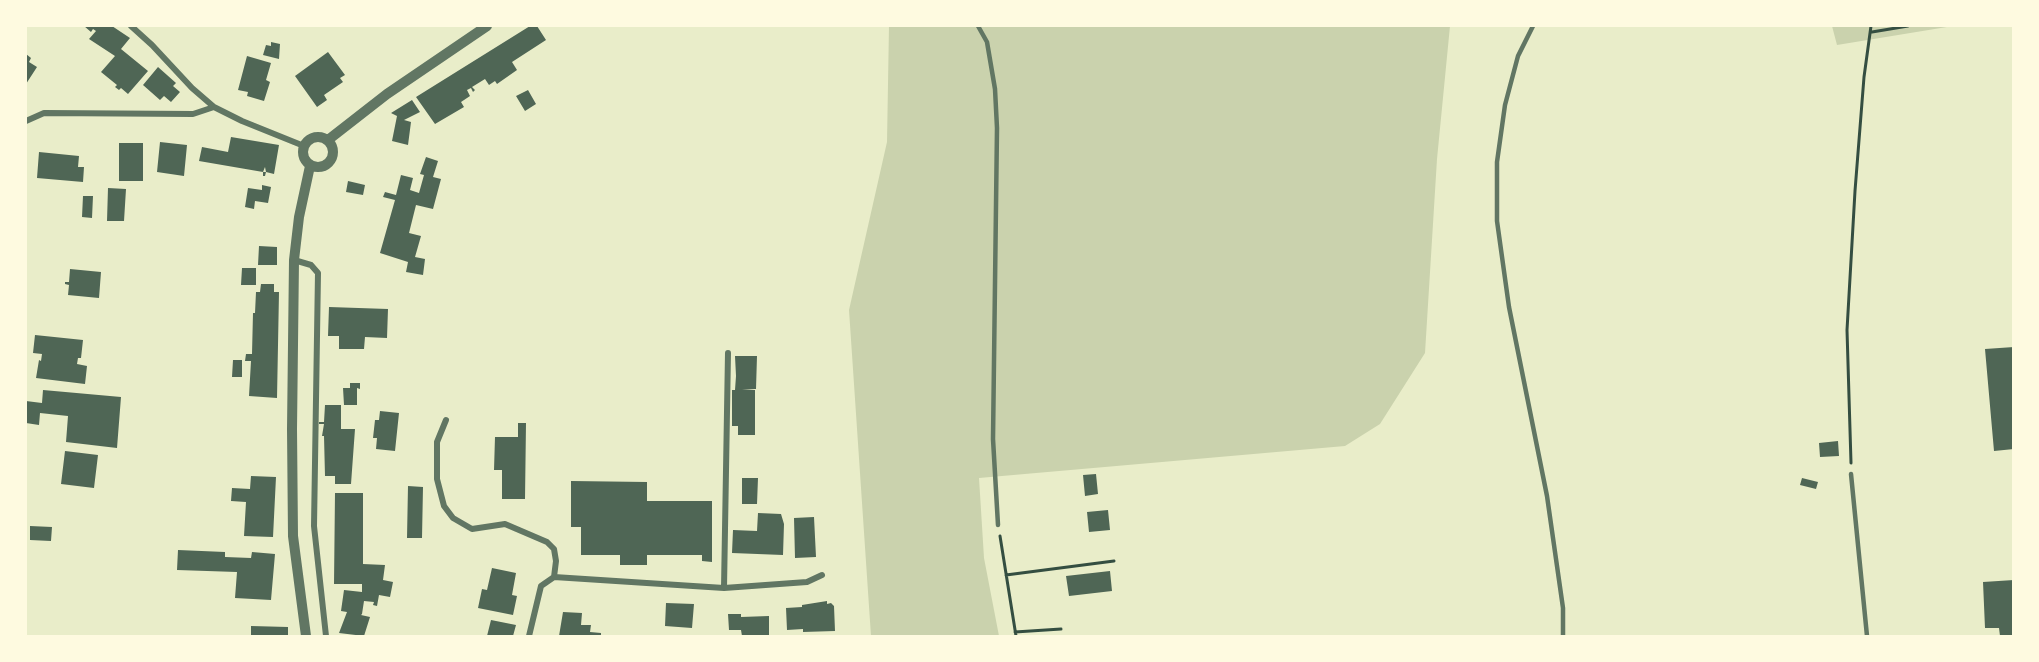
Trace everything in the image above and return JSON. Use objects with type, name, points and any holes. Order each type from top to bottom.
[{"type":"street","points":[[131,26],[214,107],[250,125],[304,146]]},
{"type":"street","points":[[328,140],[387,94],[487,26]]},
{"type":"street","points":[[26,121],[44,114],[193,114],[214,107]]},
{"type":"street","points":[[306,636],[293,536],[294,260],[299,217],[310,166],[303,155],[304,146],[314,137],[328,140],[334,151],[330,162],[323,167],[310,166]]},
{"type":"street","points":[[294,260],[311,265],[318,273],[314,526],[326,636]]},
{"type":"street","points":[[724,588],[728,353]]},
{"type":"street","points":[[446,420],[437,441],[437,479],[444,506],[453,518],[472,529],[505,524],[547,542],[554,549],[556,561],[554,577]]},
{"type":"street","points":[[529,636],[541,586],[554,577],[724,588],[807,582],[822,575]]},
{"type":"lane","points":[[978,26],[987,42],[996,89],[993,439],[998,525]]},
{"type":"lane","points":[[1533,26],[1518,56],[1505,105],[1497,162],[1497,221],[1509,307],[1547,496],[1563,608],[1563,636]]},
{"type":"lane","points":[[1851,474],[1867,636]]},
{"type":"path","points":[[1851,474],[1847,330],[1854,191],[1871,26]]},
{"type":"path","points":[[1872,32],[1908,26]]},
{"type":"path","points":[[998,525],[1016,634],[1061,629]]},
{"type":"path","points":[[1006,575],[1113,561]]},
{"type":"green space","points":[[889,26],[1450,26],[1437,159],[1425,353],[1380,424],[1345,446],[979,478],[984,558],[999,636],[871,636],[849,310],[887,142]]},
{"type":"green space","points":[[1832,26],[1953,26],[1837,45]]},
{"type":"building","points":[[84,26],[112,26],[130,38],[121,49],[148,71],[128,94],[121,88],[119,90],[115,87],[117,85],[101,72],[115,56],[89,39],[96,31],[93,29],[91,32]]},
{"type":"building","points":[[530,26],[537,26],[546,40],[512,62],[517,70],[497,84],[495,81],[489,85],[485,79],[472,87],[475,90],[473,92],[471,88],[467,90],[470,96],[461,102],[464,107],[435,124],[416,97]]},
{"type":"building","points":[[271,42],[280,44],[279,59],[263,55],[266,45],[271,46]]},
{"type":"building","points":[[328,52],[345,75],[340,78],[343,82],[324,95],[327,100],[317,107],[295,76]]},
{"type":"building","points":[[26,54],[31,58],[29,62],[37,67],[26,84]]},
{"type":"building","points":[[247,56],[271,63],[266,80],[270,82],[264,101],[247,96],[248,92],[238,90]]},
{"type":"building","points":[[158,67],[176,83],[173,86],[180,92],[171,102],[164,96],[160,100],[143,85]]},
{"type":"building","points":[[528,90],[536,104],[525,111],[516,96]]},
{"type":"building","points":[[412,100],[420,112],[404,120],[411,122],[408,145],[392,141],[397,116],[391,113]]},
{"type":"building","points":[[231,137],[279,145],[274,174],[266,172],[265,167],[263,172],[199,161],[202,147],[228,152]]},
{"type":"building","points":[[160,142],[187,145],[184,176],[157,172]]},
{"type":"building","points":[[119,143],[143,143],[143,181],[119,181]]},
{"type":"building","points":[[39,152],[79,156],[78,167],[84,167],[83,182],[37,178]]},
{"type":"building","points":[[426,157],[438,161],[433,177],[441,179],[433,209],[416,205],[409,233],[421,236],[415,257],[425,259],[423,275],[406,272],[408,262],[380,253],[395,200],[383,197],[385,192],[396,195],[401,175],[413,178],[410,190],[419,193],[424,175],[420,174]]},
{"type":"building","points":[[348,181],[365,185],[363,195],[346,192]]},
{"type":"building","points":[[262,185],[271,187],[268,203],[255,201],[254,209],[245,207],[248,188],[262,190]]},
{"type":"building","points":[[108,188],[126,189],[124,221],[107,221]]},
{"type":"building","points":[[83,196],[93,196],[92,218],[82,217]]},
{"type":"building","points":[[259,246],[277,247],[277,265],[258,265]]},
{"type":"building","points":[[242,268],[256,268],[256,285],[241,285]]},
{"type":"building","points":[[70,269],[101,272],[99,298],[68,295],[69,285],[65,282],[69,282]]},
{"type":"building","points":[[261,284],[274,284],[274,292],[279,292],[277,398],[249,396],[251,361],[245,361],[246,354],[252,354],[253,313],[255,313],[256,292],[260,292]]},
{"type":"building","points":[[329,307],[388,309],[387,338],[365,337],[364,349],[339,349],[339,336],[328,336]]},
{"type":"building","points":[[35,335],[83,340],[81,358],[78,358],[77,364],[87,366],[85,384],[36,378],[42,354],[33,353]]},
{"type":"building","points":[[2014,347],[2014,449],[1994,451],[1985,349]]},
{"type":"building","points":[[735,356],[757,356],[756,389],[742,389],[755,390],[755,435],[738,435],[738,426],[732,426],[732,390],[735,390],[736,376]]},
{"type":"building","points":[[233,360],[242,360],[242,377],[232,377]]},
{"type":"building","points":[[350,383],[360,383],[360,389],[357,388],[357,405],[344,405],[343,388],[350,388]]},
{"type":"building","points":[[43,390],[121,397],[117,448],[66,442],[68,416],[40,413],[39,425],[26,423],[26,401],[42,403]]},
{"type":"building","points":[[325,405],[341,405],[341,429],[355,429],[351,484],[335,484],[335,476],[325,476],[324,436],[322,436],[324,424],[319,424],[319,422],[324,422]]},
{"type":"building","points":[[380,411],[399,413],[395,451],[376,449],[377,438],[373,438],[375,420],[379,420]]},
{"type":"building","points":[[518,423],[526,423],[525,499],[502,499],[502,470],[494,470],[495,437],[518,437]]},
{"type":"building","points":[[1838,441],[1839,456],[1820,457],[1819,443]]},
{"type":"building","points":[[65,451],[98,455],[94,488],[61,484]]},
{"type":"building","points":[[1096,474],[1098,494],[1085,496],[1083,475]]},
{"type":"building","points":[[251,476],[276,477],[273,537],[244,536],[246,502],[231,501],[232,488],[250,489]]},
{"type":"building","points":[[742,478],[758,478],[757,504],[742,504]]},
{"type":"building","points":[[1802,478],[1818,482],[1816,489],[1800,485]]},
{"type":"building","points":[[571,481],[647,482],[647,501],[712,501],[712,562],[702,561],[702,555],[647,555],[647,565],[620,565],[620,555],[581,555],[581,527],[571,527]]},
{"type":"building","points":[[408,486],[423,487],[422,538],[407,538]]},
{"type":"building","points":[[335,493],[363,493],[363,564],[385,565],[383,580],[393,582],[390,597],[379,595],[377,606],[373,605],[374,602],[364,601],[361,615],[370,617],[364,636],[339,633],[347,612],[341,611],[344,590],[362,592],[362,584],[334,584]]},
{"type":"building","points":[[1108,510],[1110,530],[1089,532],[1087,512]]},
{"type":"building","points":[[758,513],[781,514],[784,524],[783,555],[732,553],[733,530],[757,531]]},
{"type":"building","points":[[814,517],[816,557],[795,558],[794,518]]},
{"type":"building","points":[[30,526],[52,527],[51,541],[30,540]]},
{"type":"building","points":[[178,550],[225,552],[225,557],[251,558],[252,552],[275,554],[271,600],[235,598],[237,572],[177,570]]},
{"type":"building","points":[[492,568],[516,573],[512,595],[517,596],[513,615],[478,608],[482,589],[487,590]]},
{"type":"building","points":[[1110,571],[1112,591],[1069,596],[1066,576]]},
{"type":"building","points":[[2014,580],[2012,627],[2014,636],[2000,636],[1999,628],[1985,628],[1983,582]]},
{"type":"building","points":[[827,601],[827,604],[831,603],[834,606],[835,631],[787,630],[786,608]]},
{"type":"building","points":[[666,603],[694,604],[692,628],[665,626]]},
{"type":"building","points":[[563,612],[582,613],[581,625],[591,625],[590,632],[601,633],[601,636],[559,636]]},
{"type":"building","points":[[728,614],[741,614],[741,617],[769,616],[769,636],[742,636],[741,630],[729,630]]},
{"type":"building","points":[[491,620],[516,625],[513,636],[487,636]]},
{"type":"building","points":[[251,626],[288,627],[288,636],[251,636]]}]
